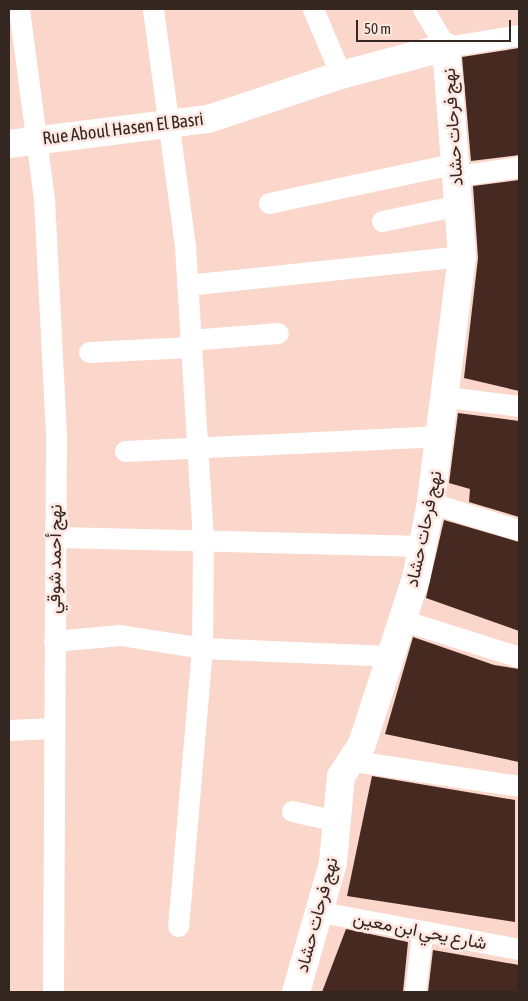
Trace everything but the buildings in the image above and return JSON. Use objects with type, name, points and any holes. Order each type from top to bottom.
[{"type":"street","name":"نهج أحمد شوقي","points":[[20,9],[38,134],[58,536],[52,728],[53,992]]},
{"type":"street","points":[[153,9],[187,285],[198,446],[202,542],[202,648],[178,926]]},
{"type":"street","points":[[313,9],[341,75]]},
{"type":"street","points":[[423,9],[446,48],[519,35]]},
{"type":"street","name":"Rue Aboul Hasen El Basri","points":[[9,144],[38,134],[169,127],[233,113],[341,75],[446,48]]},
{"type":"street","name":"نهج فرحات حشاد","points":[[296,992],[321,912],[333,862],[342,776],[354,761],[402,620],[423,546],[442,436],[448,396],[462,256],[457,169],[446,48]]},
{"type":"street","points":[[269,203],[457,169],[519,167]]},
{"type":"street","points":[[382,221],[459,205]]},
{"type":"street","points":[[187,285],[462,256]]},
{"type":"street","points":[[89,352],[190,344],[278,333]]},
{"type":"street","points":[[448,396],[519,406]]},
{"type":"street","points":[[125,451],[198,446],[442,436]]},
{"type":"street","points":[[431,504],[519,530]]},
{"type":"street","points":[[58,536],[202,542],[423,546]]},
{"type":"street","points":[[402,620],[519,657]]},
{"type":"street","points":[[54,641],[120,635],[202,648],[390,656]]},
{"type":"street","points":[[9,730],[52,728]]},
{"type":"street","points":[[354,761],[519,786]]},
{"type":"street","points":[[292,811],[337,821]]},
{"type":"street","name":"شارع يحي ابن معين","points":[[321,912],[422,934],[519,949]]},
{"type":"street","points":[[415,992],[422,934]]}]
